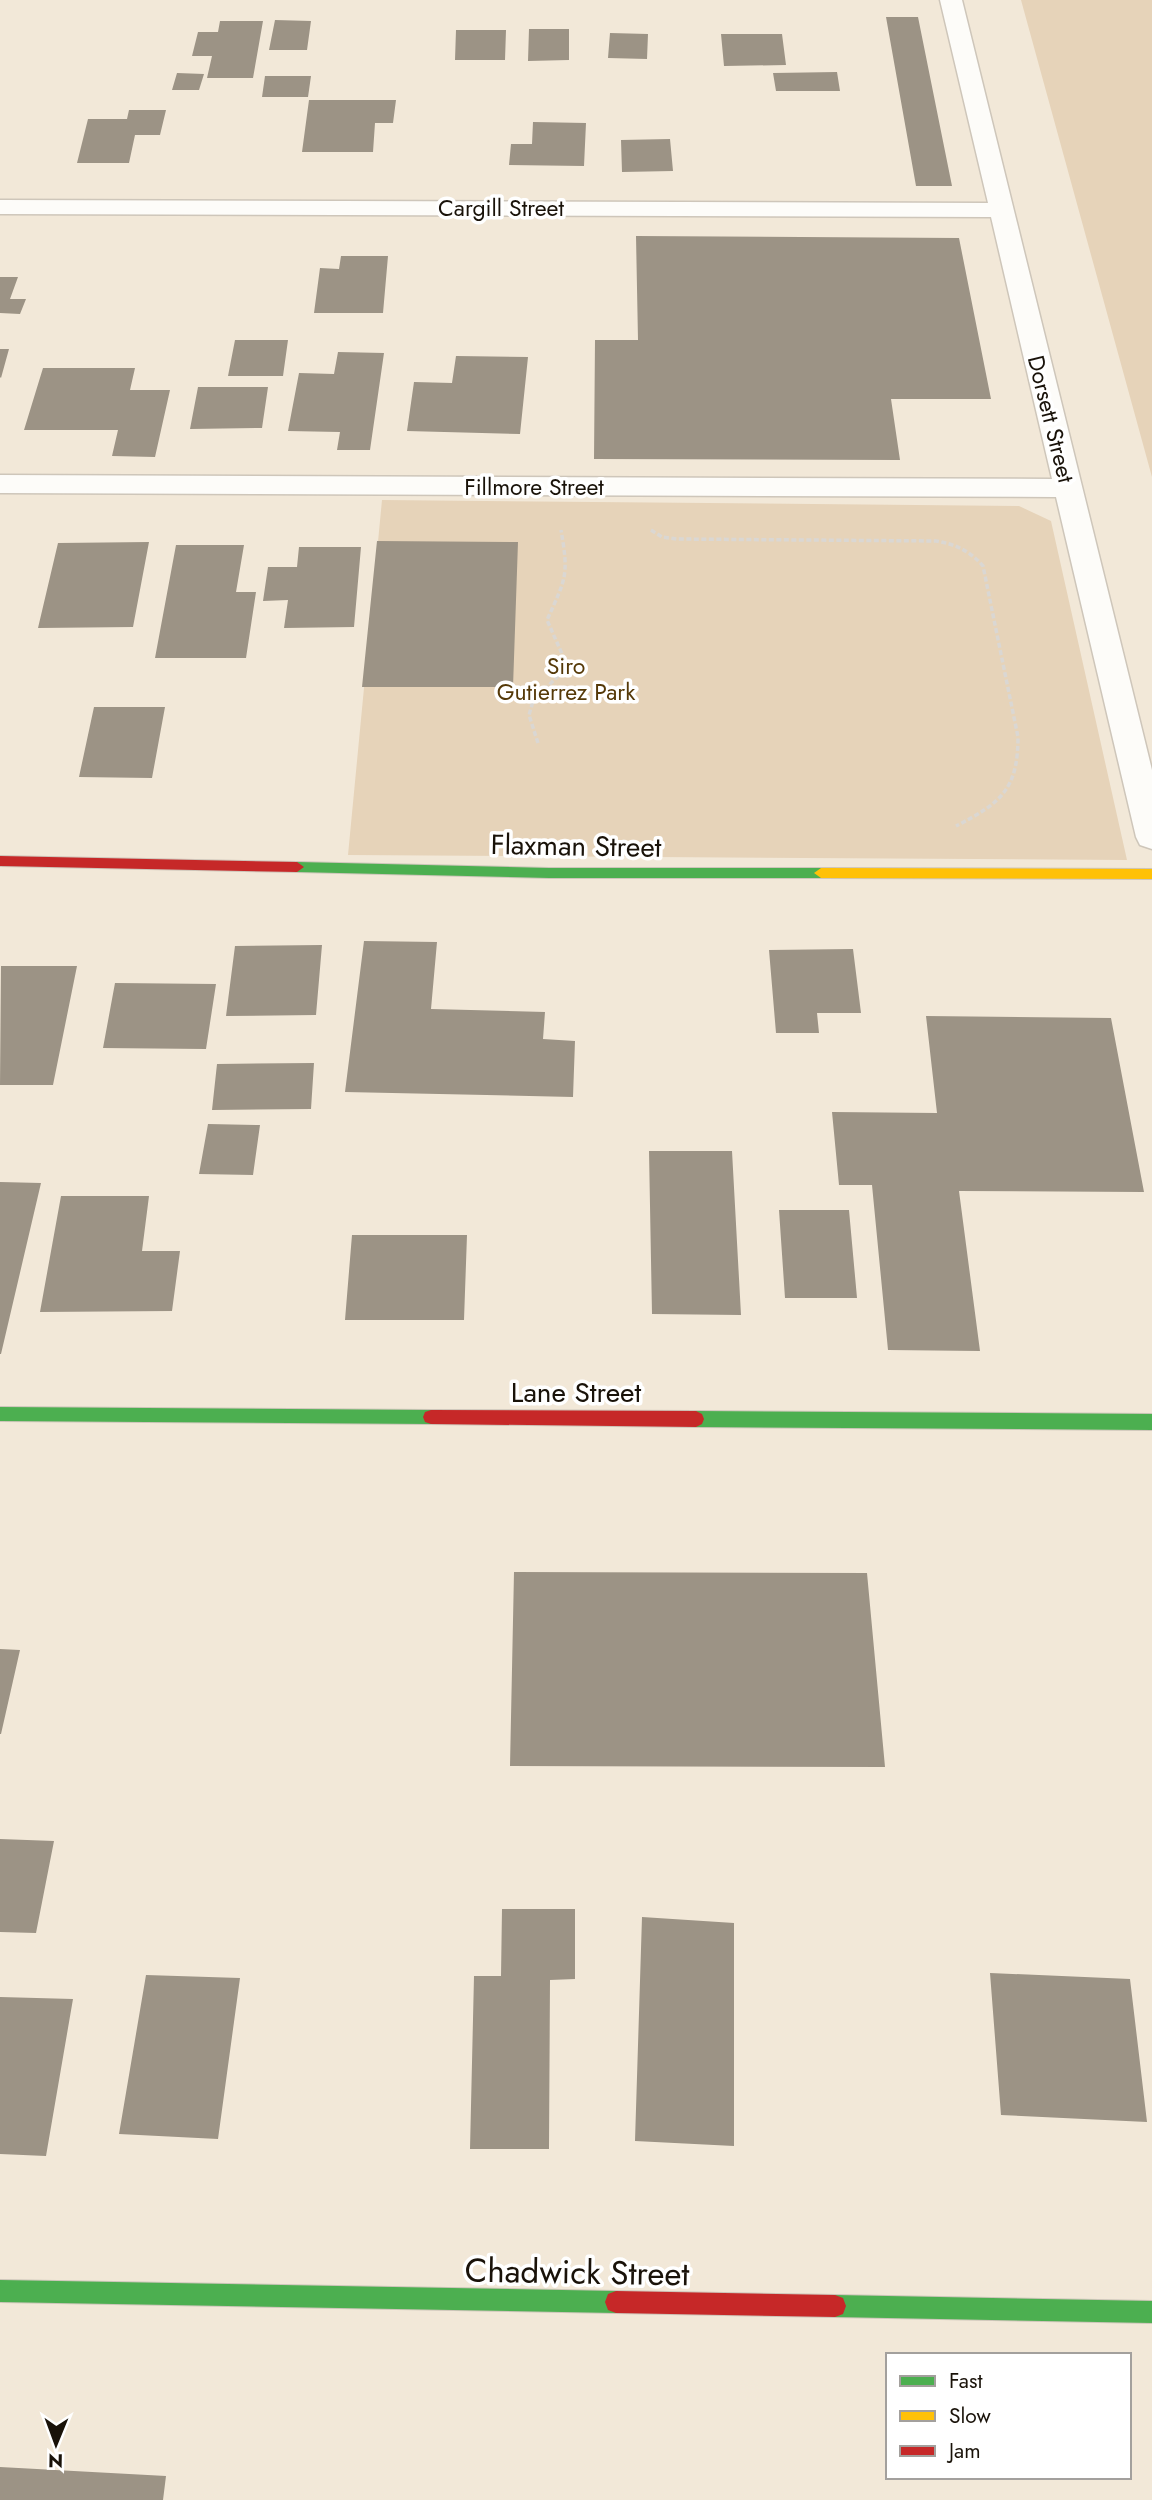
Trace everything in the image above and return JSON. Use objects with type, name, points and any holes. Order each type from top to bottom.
[{"type":"street","name":"Dorsett Street","points":[[951,0],[1152,837]]},
{"type":"street","name":"Cargill Street","points":[[0,207],[1001,210]]},
{"type":"street","name":"Fillmore Street","points":[[0,484],[1068,488]]},
{"type":"street","name":"Flaxman Street","points":[[0,861],[550,873],[1152,874]]},
{"type":"street","name":"Lane Street","points":[[0,1414],[1152,1422]]},
{"type":"street","name":"Chadwick Street","points":[[0,2291],[1152,2312]]},
{"type":"path","points":[[538,743],[529,715],[533,701],[564,670],[563,656],[547,620],[564,582],[567,566],[559,517],[559,487]]},
{"type":"path","points":[[649,529],[662,537],[677,539],[936,541],[973,553],[983,566],[1018,737],[1019,756],[1017,775],[1006,797],[978,816],[948,830]]},
{"type":"green space","points":[[1021,0],[1152,0],[1152,477]]},
{"type":"green space","name":"Siro Gutierrez Park","points":[[382,500],[1019,506],[1051,521],[1127,860],[348,855]]},
{"type":"building","points":[[886,17],[918,17],[952,186],[916,186]]},
{"type":"building","points":[[275,20],[311,21],[307,50],[269,50]]},
{"type":"building","points":[[220,21],[263,21],[253,78],[207,78],[212,56],[192,56],[198,32],[218,32]]},
{"type":"building","points":[[529,29],[569,29],[569,60],[528,61]]},
{"type":"building","points":[[456,30],[506,30],[505,60],[455,60]]},
{"type":"building","points":[[610,33],[648,34],[647,59],[608,58]]},
{"type":"building","points":[[721,34],[782,34],[786,65],[724,66]]},
{"type":"building","points":[[837,72],[840,91],[776,91],[773,73]]},
{"type":"building","points":[[177,73],[204,74],[199,90],[172,90]]},
{"type":"building","points":[[265,76],[311,76],[308,97],[262,97]]},
{"type":"building","points":[[309,100],[396,100],[393,123],[375,123],[373,152],[302,152]]},
{"type":"building","points":[[129,110],[166,110],[160,135],[135,135],[129,163],[77,163],[88,119],[127,119]]},
{"type":"building","points":[[533,122],[586,123],[584,166],[509,165],[511,144],[532,144]]},
{"type":"building","points":[[670,139],[673,171],[622,172],[621,140]]},
{"type":"building","points":[[636,236],[959,238],[991,399],[891,399],[900,460],[594,459],[595,340],[638,340]]},
{"type":"building","points":[[341,256],[388,256],[383,313],[314,313],[320,268],[339,269]]},
{"type":"building","points":[[0,277],[18,277],[10,299],[26,299],[20,314],[0,313]]},
{"type":"building","points":[[235,340],[288,340],[283,376],[228,376]]},
{"type":"building","points":[[0,349],[9,349],[1,378],[0,377]]},
{"type":"building","points":[[338,352],[384,353],[370,450],[337,450],[340,432],[288,431],[299,373],[334,374]]},
{"type":"building","points":[[456,356],[528,357],[520,434],[407,431],[414,382],[452,383]]},
{"type":"building","points":[[43,368],[135,368],[130,390],[170,390],[155,457],[112,456],[118,430],[24,430]]},
{"type":"building","points":[[198,387],[268,387],[262,428],[190,429]]},
{"type":"building","points":[[377,541],[518,542],[513,687],[362,687]]},
{"type":"building","points":[[149,542],[133,627],[38,628],[58,543]]},
{"type":"building","points":[[176,545],[244,545],[236,592],[256,592],[246,658],[155,658]]},
{"type":"building","points":[[299,547],[361,547],[354,627],[284,628],[288,600],[263,601],[268,567],[297,567]]},
{"type":"building","points":[[94,707],[165,707],[152,778],[79,777]]},
{"type":"building","points":[[364,941],[437,942],[431,1009],[545,1012],[543,1039],[575,1041],[573,1097],[345,1092]]},
{"type":"building","points":[[322,945],[316,1015],[226,1016],[235,946]]},
{"type":"building","points":[[853,949],[861,1013],[817,1013],[819,1033],[776,1033],[769,950]]},
{"type":"building","points":[[1,966],[77,966],[53,1085],[0,1085]]},
{"type":"building","points":[[115,983],[216,984],[206,1049],[103,1048]]},
{"type":"building","points":[[926,1016],[1111,1018],[1144,1192],[959,1191],[980,1351],[888,1350],[872,1185],[839,1185],[832,1112],[937,1113]]},
{"type":"building","points":[[314,1063],[311,1109],[212,1110],[217,1064]]},
{"type":"building","points":[[208,1124],[260,1125],[253,1175],[199,1174]]},
{"type":"building","points":[[649,1151],[732,1151],[741,1315],[652,1314]]},
{"type":"building","points":[[0,1182],[41,1183],[1,1354],[0,1354]]},
{"type":"building","points":[[61,1196],[149,1196],[142,1251],[180,1251],[172,1311],[40,1312]]},
{"type":"building","points":[[779,1210],[849,1210],[857,1298],[785,1298]]},
{"type":"building","points":[[352,1235],[467,1235],[464,1320],[345,1320]]},
{"type":"building","points":[[514,1572],[867,1573],[885,1767],[510,1766]]},
{"type":"building","points":[[0,1649],[20,1650],[1,1734],[0,1734]]},
{"type":"building","points":[[0,1839],[54,1841],[36,1933],[0,1932]]},
{"type":"building","points":[[502,1909],[575,1909],[575,1979],[550,1980],[549,2149],[470,2149],[474,1976],[501,1976]]},
{"type":"building","points":[[642,1917],[734,1923],[734,2146],[635,2141]]},
{"type":"building","points":[[990,1973],[1130,1979],[1147,2122],[1001,2115]]},
{"type":"building","points":[[146,1975],[240,1978],[218,2139],[119,2134]]},
{"type":"building","points":[[0,1997],[73,1999],[46,2156],[0,2154]]},
{"type":"building","points":[[0,2467],[166,2476],[163,2500],[0,2500]]},
{"type":"traffic: fast","points":[[297,867],[549,873],[821,873]]},
{"type":"traffic: fast","points":[[0,1414],[431,1417]]},
{"type":"traffic: fast","points":[[696,1419],[1152,1422]]},
{"type":"traffic: fast","points":[[0,2291],[616,2302]]},
{"type":"traffic: fast","points":[[835,2306],[1152,2312]]},
{"type":"traffic: slow","points":[[821,873],[1152,874]]},
{"type":"traffic: jam","points":[[0,861],[297,867]]},
{"type":"traffic: jam","points":[[431,1417],[696,1419]]},
{"type":"traffic: jam","points":[[616,2302],[835,2306]]}]
